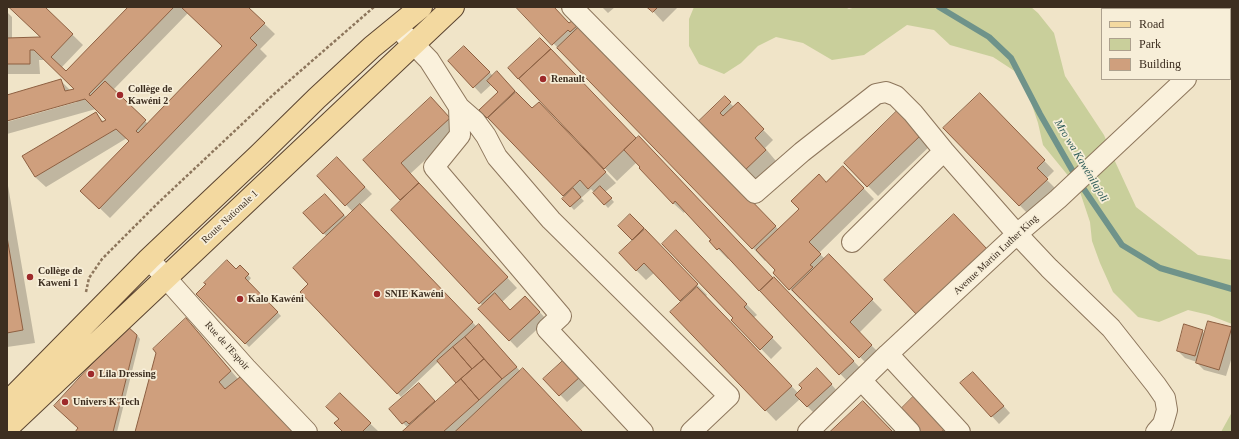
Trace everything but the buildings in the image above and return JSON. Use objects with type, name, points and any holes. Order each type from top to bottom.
[{"type":"main road","name":"Route Nationale 1","points":[[7,428],[453,7]]},
{"type":"main road","points":[[7,403],[149,259],[259,155],[316,98],[407,15]]},
{"type":"street","points":[[572,7],[755,193],[802,152],[876,94],[886,92],[896,96],[913,113],[944,151],[1017,234],[1049,268],[1111,328],[1156,385],[1165,398],[1167,410],[1163,424],[1156,432]]},
{"type":"street","points":[[407,15],[429,60],[459,107],[475,121],[486,136],[497,157],[552,220],[729,396],[691,432]]},
{"type":"street","name":"Avenue Martin Luther King","points":[[808,432],[888,354],[1017,234],[1058,199],[1185,80]]},
{"type":"street","points":[[459,107],[460,135],[434,167],[561,316],[547,329],[643,432]]},
{"type":"street","points":[[852,242],[944,151]]},
{"type":"street","name":"Rue de l'Espoir","points":[[149,259],[246,368],[308,432]]},
{"type":"street","points":[[888,354],[960,432]]},
{"type":"street","points":[[861,380],[910,432]]},
{"type":"path","points":[[81,328],[89,278],[102,259],[158,203],[274,94],[374,7]]},
{"type":"green space","points":[[694,7],[845,7],[849,9],[856,7],[1031,7],[1038,13],[1054,33],[1065,76],[1104,135],[1136,207],[1198,255],[1232,260],[1232,324],[1209,315],[1188,310],[1159,322],[1138,317],[1113,292],[1092,241],[1090,222],[1079,189],[1043,145],[1030,99],[1016,72],[993,57],[950,45],[934,30],[907,25],[864,55],[832,60],[803,43],[776,37],[758,46],[741,63],[724,74],[699,64],[689,46],[689,19]]},
{"type":"green space","points":[[1232,412],[1232,432],[1221,432]]},
{"type":"waterway","name":"Mro wa Kawénilajoli","points":[[939,7],[989,37],[1011,58],[1040,114],[1079,182],[1122,245],[1160,268],[1232,289]]},
{"type":"place","name":"Renault","points":[[543,79]]},
{"type":"place","name":"Collège de Kawéni 2","points":[[120,95]]},
{"type":"place","name":"Collège de Kaweni 1","points":[[30,277]]},
{"type":"place","name":"SNIE Kawéni","points":[[377,294]]},
{"type":"place","name":"Kalo Kawéni","points":[[240,299]]},
{"type":"place","name":"Lila Dressing","points":[[91,374]]},
{"type":"place","name":"Univers K'Tech","points":[[65,402]]}]
